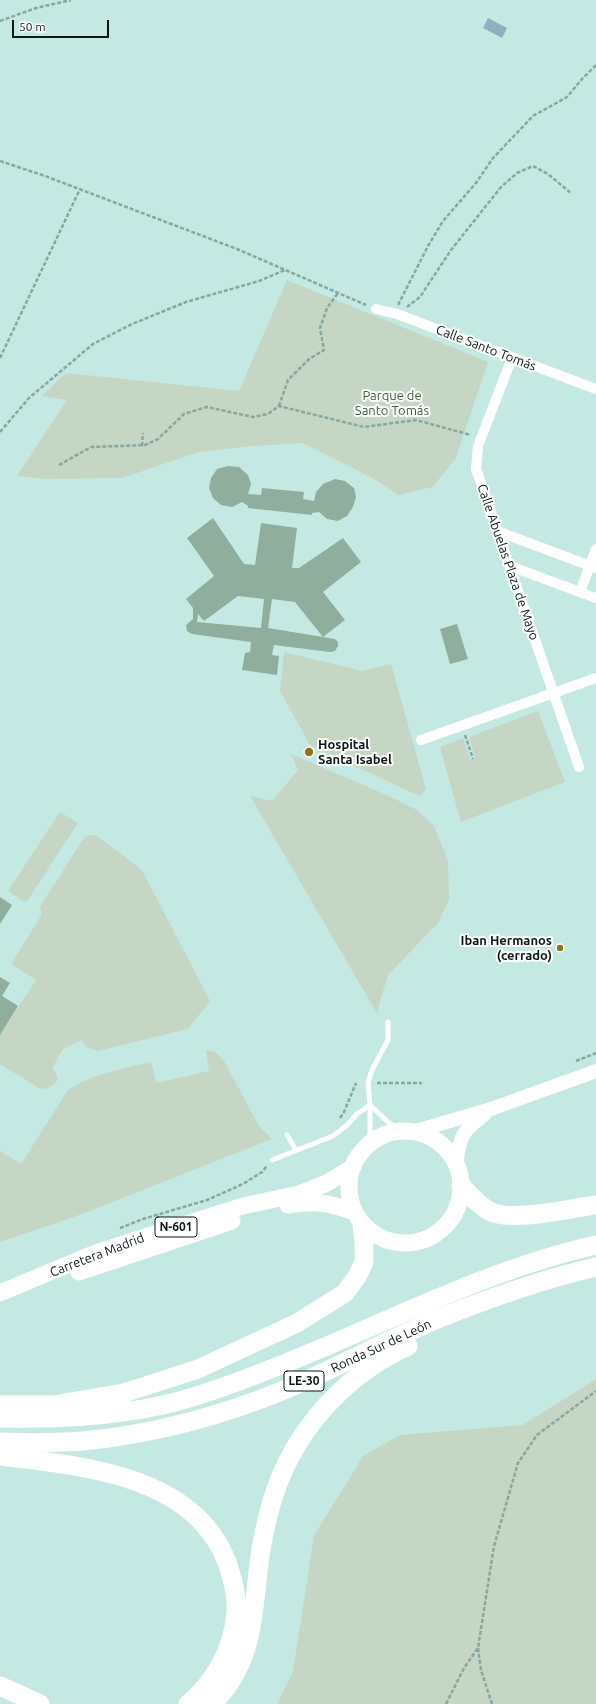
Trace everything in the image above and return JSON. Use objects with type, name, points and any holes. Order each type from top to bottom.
[{"type":"highway","name":"N-601","points":[[409,1131],[433,1138],[446,1149],[456,1164],[461,1185],[458,1203],[451,1218],[439,1232],[424,1240],[407,1244],[390,1243],[375,1236],[358,1218],[349,1197],[349,1181],[353,1167],[360,1154],[370,1143],[390,1132],[409,1131]]},
{"type":"highway","name":"Carretera Madrid","points":[[0,1294],[98,1252],[243,1206],[299,1194],[327,1183],[353,1167]]},
{"type":"highway","points":[[461,1185],[478,1203],[494,1213],[529,1215],[596,1205]]},
{"type":"highway","name":"Carretera Madrid","points":[[0,1306],[42,1286],[95,1266],[268,1209],[309,1202],[333,1204],[358,1218]]},
{"type":"highway","points":[[0,1405],[53,1405],[124,1393],[198,1369],[298,1323],[345,1293],[358,1275],[364,1262],[364,1243],[358,1218]]},
{"type":"highway","name":"Ronda Sur de León","points":[[0,1418],[51,1419],[103,1416],[163,1405],[213,1391],[287,1363],[493,1276],[570,1251],[596,1245]]},
{"type":"highway","name":"Ronda Sur de León","points":[[0,1442],[82,1441],[150,1431],[216,1414],[288,1388],[440,1318],[575,1272],[596,1267]]},
{"type":"highway","points":[[212,1704],[221,1696],[238,1668],[249,1639],[254,1619],[258,1571],[270,1509],[284,1468],[303,1434],[324,1408],[349,1382],[394,1352],[459,1322],[505,1295]]},
{"type":"highway","points":[[0,1456],[82,1467],[119,1476],[150,1487],[173,1499],[192,1512],[208,1528],[222,1551],[232,1575],[237,1597],[235,1623],[220,1666],[206,1686],[188,1704]]},
{"type":"highway","points":[[0,1686],[40,1704]]},
{"type":"main road","points":[[409,1131],[490,1109],[596,1071]]},
{"type":"main road","points":[[456,1164],[462,1135],[468,1127],[490,1109]]},
{"type":"street","name":"Calle Santo Tomás","points":[[376,309],[397,314],[596,390]]},
{"type":"street","name":"Calle Abuelas Plaza de Mayo","points":[[512,358],[481,438],[476,458],[476,469],[579,766]]},
{"type":"street","points":[[497,530],[593,567]]},
{"type":"street","points":[[580,592],[593,567],[596,549]]},
{"type":"street","points":[[510,566],[596,598]]},
{"type":"street","points":[[421,740],[596,678]]},
{"type":"lane","points":[[370,1143],[370,1105],[368,1083],[372,1070],[388,1040],[388,1022]]},
{"type":"lane","points":[[370,1105],[389,1123],[409,1131]]},
{"type":"lane","points":[[272,1160],[333,1136],[347,1125],[357,1114],[370,1105]]},
{"type":"lane","points":[[287,1135],[296,1150]]},
{"type":"path","points":[[0,21],[36,8],[71,0]]},
{"type":"path","points":[[397,314],[397,306],[443,221],[476,183],[493,158],[533,116],[567,96],[596,65]]},
{"type":"path","points":[[0,161],[237,249],[376,309]]},
{"type":"path","points":[[397,314],[420,297],[451,250],[501,188],[517,173],[533,166],[548,174],[572,194]]},
{"type":"path","points":[[0,358],[80,190]]},
{"type":"path","points":[[0,432],[29,398],[93,344],[132,324],[186,302],[259,281],[286,270]]},
{"type":"path","points":[[58,465],[91,447],[142,446],[158,439],[184,414],[206,407],[253,417],[268,414],[279,406],[288,380],[309,359],[324,350],[320,328],[327,308],[338,293]]},
{"type":"path","points":[[279,406],[364,427],[416,420],[481,438]]},
{"type":"path","points":[[142,446],[143,433]]},
{"type":"path","points":[[462,726],[473,759]]},
{"type":"path","points":[[576,1060],[596,1053]]},
{"type":"path","points":[[338,1121],[344,1112],[356,1083]]},
{"type":"path","points":[[375,1083],[422,1083]]},
{"type":"path","points":[[115,1230],[143,1219],[208,1200],[243,1184],[262,1172],[272,1160]]},
{"type":"path","points":[[492,1704],[481,1670],[478,1648],[494,1546],[518,1463],[537,1435],[596,1390]]},
{"type":"path","points":[[446,1704],[464,1668],[478,1648]]},
{"type":"green space","name":"Parque de Santo Tomás","points":[[287,280],[488,362],[455,460],[432,487],[398,495],[374,479],[303,443],[252,446],[199,452],[122,478],[45,479],[17,476],[67,400],[42,396],[66,373],[239,391]]},
{"type":"green space","points":[[284,652],[362,671],[391,664],[426,789],[419,796],[310,745],[280,691]]},
{"type":"green space","points":[[538,711],[565,782],[461,822],[440,747],[463,738],[470,760],[475,758],[469,737]]},
{"type":"green space","points":[[291,754],[389,796],[417,810],[434,826],[448,861],[449,899],[438,923],[388,975],[379,1004],[378,1015],[250,796],[272,801],[298,770]]},
{"type":"green space","points":[[60,812],[78,823],[28,900],[24,902],[8,891]]},
{"type":"green space","points":[[95,835],[131,861],[143,872],[210,1001],[188,1029],[97,1051],[87,1047],[81,1040],[63,1049],[52,1068],[57,1075],[57,1080],[53,1085],[46,1089],[39,1088],[0,1064],[0,1035],[36,980],[11,964],[42,914],[40,907],[85,836]]},
{"type":"green space","points":[[206,1050],[216,1052],[224,1061],[259,1126],[272,1139],[82,1214],[0,1242],[0,1151],[21,1164],[68,1090],[77,1084],[97,1076],[151,1062],[156,1083],[209,1071]]},
{"type":"green space","points":[[596,1379],[596,1704],[277,1704],[293,1671],[314,1536],[363,1456],[400,1435],[523,1425]]},
{"type":"water","points":[[488,18],[507,28],[502,38],[483,28]]},
{"type":"building","points":[[228,466],[239,467],[248,475],[251,484],[248,494],[261,495],[262,488],[304,492],[303,499],[314,501],[316,492],[323,484],[335,479],[345,481],[354,488],[356,497],[353,507],[347,516],[338,521],[327,519],[319,512],[312,513],[312,515],[248,508],[248,506],[242,502],[232,507],[221,505],[213,498],[209,488],[211,478],[217,469]]},
{"type":"building","points":[[213,518],[244,564],[255,565],[261,523],[297,528],[292,568],[299,568],[343,538],[361,562],[323,592],[345,620],[323,637],[295,602],[272,599],[268,628],[335,639],[338,642],[338,646],[335,651],[330,652],[274,645],[272,655],[279,656],[277,675],[242,670],[245,653],[250,652],[251,642],[192,634],[187,631],[186,625],[193,619],[193,608],[186,599],[214,576],[187,538]],"holes":[[[238,596],[264,599],[261,628],[197,622],[198,614],[204,621]]]},
{"type":"building","points":[[457,624],[468,659],[450,664],[440,629]]},
{"type":"building","points":[[0,897],[12,905],[0,924]]},
{"type":"building","points":[[0,977],[10,983],[2,996],[18,1006],[0,1035]]},
{"type":"place","name":"Hospital Santa Isabel","points":[[309,752]]},
{"type":"place","name":"Iban Hermanos (cerrado)","points":[[560,948]]}]
